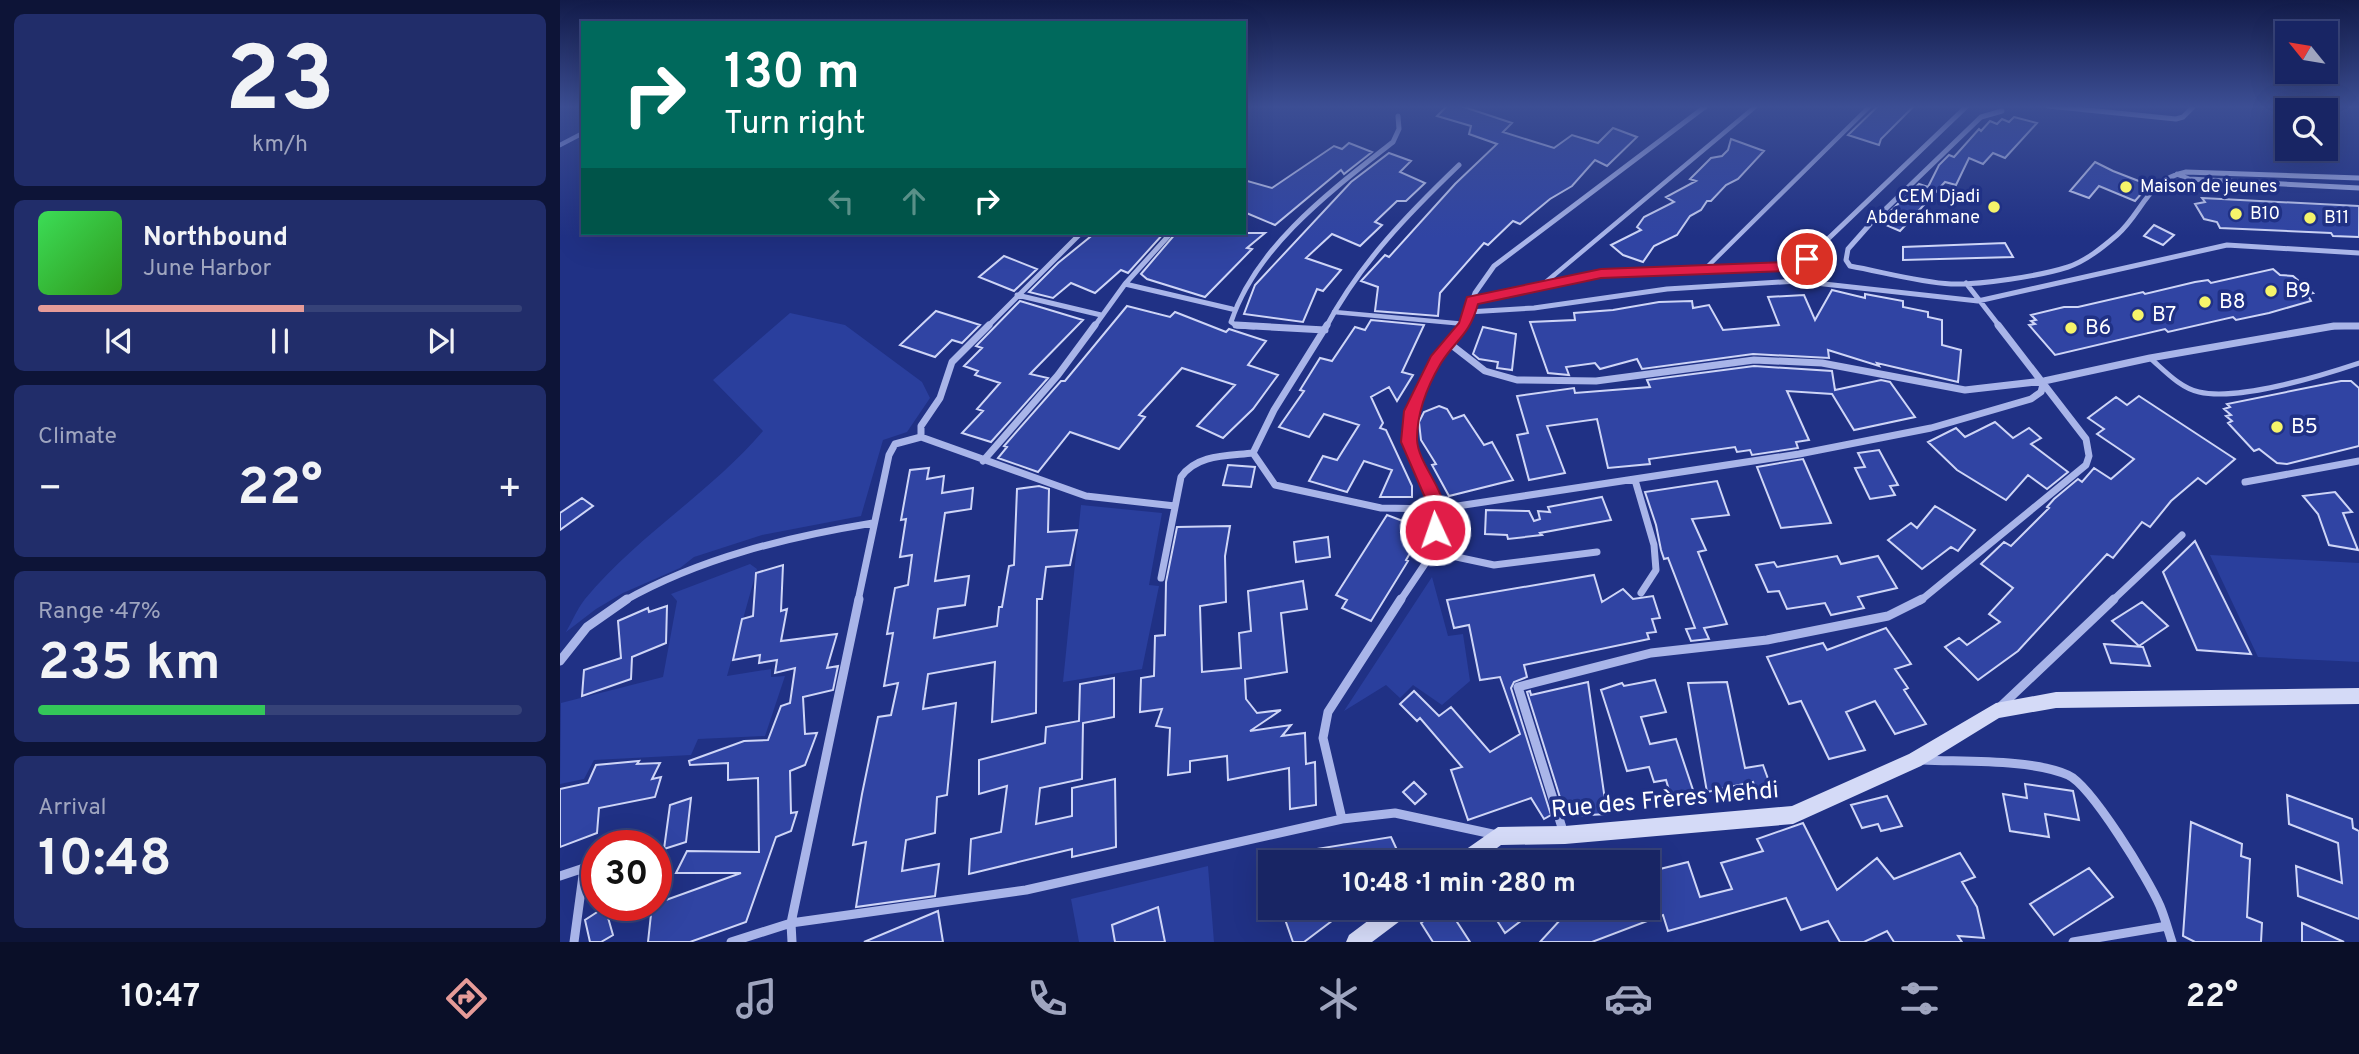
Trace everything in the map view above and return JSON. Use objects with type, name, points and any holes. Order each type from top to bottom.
[{"type":"main road","name":"Rue des Frères Mehdi","points":[[1497,835],[1565,835],[1793,815],[1915,760],[1996,711],[2056,700],[2359,696]]},
{"type":"main road","points":[[1478,850],[1497,835]]},
{"type":"main road","points":[[1356,942],[1385,920]]},
{"type":"street","points":[[1325,330],[1237,326],[1231,322],[1233,309],[1250,278],[1276,246],[1385,150]]},
{"type":"street","points":[[1342,818],[1323,738],[1328,712],[1433,552],[1438,509],[1409,442],[1412,411],[1436,359],[1465,324],[1472,301],[1494,266],[1648,150]]},
{"type":"street","points":[[1472,301],[1601,274],[1786,266],[1807,259],[1921,150]]},
{"type":"street","points":[[1946,150],[1848,249],[1846,260],[1850,266],[1937,282],[1966,283],[2069,267],[2097,251],[2120,232],[2137,206],[2167,176],[2186,172],[2359,178]]},
{"type":"street","points":[[1253,453],[1270,414],[1325,330],[1348,288],[1380,245],[1459,165]]},
{"type":"street","points":[[2177,174],[2189,179],[2359,188]]},
{"type":"street","points":[[921,437],[921,427],[939,400],[945,375],[952,362],[1079,235]]},
{"type":"street","points":[[983,461],[1058,375],[1125,284],[1169,235]]},
{"type":"street","points":[[1468,312],[1534,308],[1667,289],[1797,281],[1978,301],[2227,245],[2359,253]]},
{"type":"street","points":[[1565,835],[1518,687],[1651,653],[1767,640],[1888,616],[1914,605],[1936,590],[2086,464],[2089,447],[2086,439],[1966,283]]},
{"type":"street","points":[[1125,284],[1233,309]]},
{"type":"street","points":[[1017,295],[1101,316]]},
{"type":"street","points":[[1449,343],[1485,371],[1536,381],[1596,381],[1754,360],[1822,363],[1965,390],[2043,381],[2150,358],[2334,326],[2359,326]]},
{"type":"street","points":[[1253,453],[1270,481],[1281,487],[1381,508],[1438,509],[1635,481],[1931,428],[2031,398],[2041,392],[2043,381]]},
{"type":"street","points":[[792,942],[790,923],[873,523],[892,447],[901,441],[921,437],[1086,496],[1175,506]]},
{"type":"street","points":[[1161,578],[1181,477],[1191,464],[1253,453]]},
{"type":"street","points":[[2245,482],[2359,461]]},
{"type":"street","points":[[1635,481],[1654,545],[1656,570],[1642,593]]},
{"type":"street","points":[[560,661],[587,627],[611,609],[668,579],[781,541],[873,523]]},
{"type":"street","points":[[1996,711],[2182,535]]},
{"type":"street","points":[[1433,552],[1494,565],[1597,552]]},
{"type":"street","points":[[1915,760],[2044,767],[2069,775],[2081,783],[2097,801],[2159,904],[2172,942]]},
{"type":"street","points":[[731,942],[790,923],[1026,890],[1342,818],[1395,813],[1497,835]]},
{"type":"street","points":[[560,876],[584,868],[574,942]]},
{"type":"street","points":[[2073,942],[2167,926]]},
{"type":"lane","points":[[1541,286],[1703,150]]},
{"type":"lane","points":[[1705,269],[1826,150]]},
{"type":"lane","points":[[1334,312],[1465,324]]},
{"type":"lane","points":[[2150,358],[2187,387],[2206,393],[2285,383],[2359,363]]},
{"type":"shaded area","points":[[790,313],[845,325],[922,382],[930,398],[907,432],[883,440],[861,516],[762,535],[694,557],[680,568],[623,593],[566,632],[582,603],[605,576],[720,475],[763,431],[713,380]]},
{"type":"shaded area","points":[[1081,505],[1162,513],[1149,585],[1159,586],[1142,669],[1063,682]]},
{"type":"shaded area","points":[[2210,555],[2359,563],[2359,662],[2258,657]]},
{"type":"shaded area","points":[[750,564],[757,569],[727,676],[771,669],[771,677],[785,676],[765,736],[698,739],[691,755],[594,760],[584,779],[560,784],[561,703],[663,677],[677,601],[671,594]]},
{"type":"shaded area","points":[[1432,577],[1448,636],[1463,634],[1470,681],[1442,705],[1413,685],[1400,698],[1386,685],[1344,711]]},
{"type":"shaded area","points":[[1208,866],[1214,942],[1079,942],[1071,899]]},
{"type":"building","points":[[1328,150],[1372,152],[1344,174],[1341,170],[1275,225],[1246,213],[1246,181],[1272,188]]},
{"type":"building","points":[[1491,150],[1624,150],[1607,166],[1595,160],[1572,186],[1550,199],[1520,224],[1513,221],[1488,245],[1484,243],[1440,293],[1438,316],[1375,311],[1378,287],[1361,281],[1385,255],[1389,257],[1455,184]]},
{"type":"building","points":[[1728,150],[1764,151],[1738,179],[1726,185],[1711,201],[1707,201],[1701,210],[1690,216],[1677,235],[1654,246],[1643,262],[1623,255],[1611,245],[1641,230],[1637,227],[1644,217],[1674,202],[1666,197],[1696,181],[1690,179],[1711,158],[1722,156]]},
{"type":"building","points":[[1960,150],[2012,150],[2005,158],[1993,153],[1983,164],[1969,158],[1956,185],[1945,182],[1900,231],[1879,222],[1919,184],[1928,187],[1939,165],[1949,155],[1954,157]]},
{"type":"building","points":[[1389,153],[1411,161],[1400,172],[1425,183],[1406,201],[1397,201],[1375,222],[1382,225],[1360,246],[1332,234],[1306,258],[1341,270],[1323,291],[1317,289],[1303,322],[1244,314],[1255,285],[1351,182]]},
{"type":"building","points":[[2095,162],[2149,185],[2135,201],[2099,186],[2089,198],[2070,191]]},
{"type":"building","points":[[2202,198],[2359,206],[2359,237],[2333,236],[2331,233],[2220,228],[2217,222],[2204,219],[2195,204],[2205,202]]},
{"type":"building","points":[[2154,225],[2174,235],[2163,245],[2144,236]]},
{"type":"building","points":[[1265,233],[1247,248],[1252,249],[1205,297],[1147,279],[1141,274],[1174,235]]},
{"type":"building","points":[[1093,235],[1162,235],[1128,273],[1121,270],[1095,293],[1071,283],[1053,298],[1029,292],[1058,263]]},
{"type":"building","points":[[2005,243],[2013,257],[1903,260],[1903,247]]},
{"type":"building","points":[[1004,256],[1037,269],[1014,291],[979,277]]},
{"type":"building","points":[[2273,269],[2280,275],[2293,276],[2313,293],[2307,294],[2311,301],[2236,320],[2233,317],[2168,332],[2165,329],[2055,355],[2029,325],[2035,324],[2031,321],[2036,320],[2031,315],[2064,307],[2078,307],[2195,282],[2208,280],[2211,283]]},
{"type":"building","points":[[1832,290],[1865,298],[1865,294],[1903,301],[1903,307],[1928,312],[1928,317],[1942,320],[1942,345],[1961,350],[1958,382],[1877,363],[1879,366],[1828,350],[1829,358],[1753,354],[1642,369],[1637,359],[1600,369],[1595,363],[1566,367],[1569,375],[1548,373],[1530,322],[1575,320],[1574,313],[1659,302],[1692,301],[1693,308],[1709,305],[1723,330],[1779,325],[1768,297],[1804,295],[1815,320]]},
{"type":"building","points":[[1020,301],[1083,320],[1030,374],[1048,378],[991,442],[962,433],[983,411],[977,409],[1000,383],[975,375],[978,371],[964,366],[982,348],[976,346]]},
{"type":"building","points":[[1127,306],[1170,317],[1175,312],[1226,332],[1229,329],[1266,341],[1248,365],[1278,375],[1253,409],[1223,438],[1197,426],[1235,385],[1182,368],[1139,415],[1145,417],[1119,449],[1070,432],[1038,472],[998,458],[1007,447],[1004,446],[1061,381],[1065,381]]},
{"type":"building","points":[[936,311],[980,325],[962,343],[952,340],[935,357],[900,345]]},
{"type":"building","points":[[1371,320],[1424,325],[1402,372],[1413,375],[1397,401],[1389,387],[1371,397],[1383,423],[1380,428],[1386,430],[1412,486],[1412,497],[1380,497],[1392,470],[1364,461],[1347,492],[1309,481],[1323,456],[1337,460],[1359,425],[1324,414],[1309,437],[1279,427],[1304,391],[1300,390],[1320,358],[1332,361],[1355,327],[1365,330]]},
{"type":"building","points":[[1483,327],[1516,334],[1512,370],[1497,368],[1498,362],[1479,359],[1473,354]]},
{"type":"building","points":[[1754,366],[1832,371],[1835,390],[1881,380],[1890,382],[1915,417],[1854,430],[1832,394],[1787,391],[1809,440],[1796,442],[1798,448],[1752,455],[1750,450],[1737,452],[1735,447],[1649,459],[1650,464],[1608,468],[1597,419],[1547,426],[1565,473],[1529,480],[1517,435],[1528,433],[1517,396],[1574,388],[1575,393],[1650,387],[1647,380]]},
{"type":"building","points":[[2351,381],[2359,388],[2359,446],[2287,464],[2277,463],[2259,449],[2254,451],[2228,423],[2232,421],[2226,416],[2231,415],[2224,409],[2230,407],[2227,404]]},
{"type":"building","points":[[2139,396],[2235,459],[2206,484],[2198,478],[2171,501],[2150,527],[2142,522],[2113,558],[2107,554],[2018,651],[1978,680],[1945,647],[1959,638],[1967,645],[2000,622],[1989,614],[2013,588],[1981,564],[2004,542],[2011,546],[2049,508],[2047,507],[2054,499],[2078,479],[2082,482],[2094,468],[2111,479],[2134,459],[2097,434],[2104,429],[2088,418],[2116,397],[2127,405]]},
{"type":"building","points":[[1439,406],[1447,409],[1453,419],[1464,415],[1484,445],[1492,442],[1513,480],[1449,496],[1432,465],[1436,464],[1421,440],[1419,422],[1424,412]]},
{"type":"building","points":[[1995,422],[2013,438],[2029,428],[2041,438],[2031,444],[2068,472],[2047,489],[2028,475],[2006,500],[1957,470],[1928,442],[1956,428],[1965,437]]},
{"type":"building","points":[[1879,450],[1898,485],[1890,486],[1895,495],[1870,499],[1855,468],[1865,467],[1858,453]]},
{"type":"building","points":[[1803,459],[1831,523],[1781,528],[1757,467]]},
{"type":"building","points":[[1228,465],[1255,467],[1251,487],[1223,485]]},
{"type":"building","points":[[929,468],[927,479],[944,476],[942,493],[973,488],[971,509],[945,513],[935,581],[969,576],[965,605],[938,609],[934,638],[997,626],[1009,566],[1014,565],[1017,489],[1039,486],[1049,489],[1048,532],[1077,530],[1070,565],[1046,567],[1042,599],[1037,599],[1036,713],[992,722],[995,662],[928,674],[923,709],[956,703],[947,795],[937,797],[935,833],[906,840],[902,871],[939,864],[935,896],[856,907],[866,842],[853,845],[862,794],[878,717],[891,715],[898,683],[884,686],[893,633],[887,634],[895,588],[908,585],[912,555],[900,557],[906,519],[901,520],[910,470]]},
{"type":"building","points":[[1717,481],[1729,515],[1692,519],[1706,550],[1698,552],[1727,624],[1704,628],[1709,639],[1691,641],[1686,629],[1695,628],[1668,558],[1664,559],[1645,492]]},
{"type":"building","points":[[2335,492],[2352,512],[2343,513],[2358,550],[2329,545],[2318,514],[2303,496]]},
{"type":"building","points":[[1602,497],[1611,520],[1540,533],[1542,535],[1508,539],[1507,535],[1485,534],[1486,510],[1529,511],[1534,521],[1540,519],[1538,511],[1550,512],[1548,507]]},
{"type":"building","points":[[582,498],[593,506],[560,530],[560,513]]},
{"type":"building","points":[[1935,506],[1975,530],[1958,551],[1951,547],[1922,569],[1888,540],[1911,523],[1917,528]]},
{"type":"building","points":[[1387,515],[1424,529],[1406,560],[1408,561],[1371,621],[1342,608],[1347,600],[1336,595]]},
{"type":"building","points":[[1230,526],[1225,556],[1226,602],[1200,606],[1202,672],[1241,668],[1239,633],[1251,631],[1248,591],[1303,581],[1307,609],[1281,613],[1287,672],[1245,679],[1246,699],[1257,713],[1281,710],[1250,731],[1291,725],[1282,736],[1305,733],[1306,764],[1315,762],[1316,805],[1290,809],[1289,768],[1228,780],[1227,756],[1190,761],[1190,772],[1168,775],[1170,728],[1156,726],[1162,709],[1140,712],[1141,678],[1154,676],[1155,636],[1165,635],[1166,582],[1177,527]]},
{"type":"building","points":[[1328,537],[1330,557],[1296,562],[1294,542]]},
{"type":"building","points":[[2195,541],[2251,654],[2197,650],[2163,572]]},
{"type":"building","points":[[1837,556],[1841,564],[1878,556],[1897,588],[1858,597],[1864,608],[1831,615],[1825,603],[1787,609],[1779,591],[1768,592],[1756,565],[1774,562],[1777,567]]},
{"type":"building","points":[[783,565],[781,611],[787,609],[781,641],[837,634],[827,668],[838,666],[833,690],[803,697],[805,734],[817,733],[805,765],[790,771],[791,813],[797,812],[791,831],[776,837],[746,922],[690,942],[648,942],[650,921],[672,921],[672,898],[741,873],[676,873],[687,851],[759,852],[758,778],[728,780],[728,763],[690,765],[689,761],[744,741],[768,740],[781,706],[790,703],[795,668],[775,673],[777,660],[759,663],[760,655],[733,660],[742,619],[753,616],[756,573]]},
{"type":"building","points":[[1594,575],[1602,602],[1623,589],[1633,599],[1653,596],[1660,618],[1652,619],[1656,632],[1647,633],[1649,639],[1524,665],[1527,677],[1514,682],[1511,688],[1551,815],[1544,819],[1531,798],[1468,820],[1451,770],[1462,767],[1420,718],[1417,721],[1400,704],[1414,691],[1439,716],[1451,707],[1490,752],[1520,734],[1500,677],[1480,680],[1469,625],[1454,628],[1447,600]]},
{"type":"building","points":[[2142,602],[2168,626],[2139,646],[2112,621]]},
{"type":"building","points":[[667,606],[666,643],[632,657],[631,679],[582,696],[584,670],[621,658],[618,621],[648,608],[649,612]]},
{"type":"building","points":[[1886,628],[1911,664],[1895,669],[1908,688],[1904,690],[1926,724],[1895,734],[1875,701],[1846,712],[1865,750],[1829,759],[1801,701],[1789,704],[1767,657],[1823,643],[1827,650]]},
{"type":"building","points":[[2104,644],[2143,647],[2150,666],[2111,663]]},
{"type":"building","points":[[1114,678],[1114,717],[1083,723],[1082,779],[1040,788],[1036,824],[1072,816],[1072,788],[1115,779],[1116,847],[1072,857],[1072,849],[969,874],[971,839],[1001,832],[1007,786],[979,794],[979,760],[1045,743],[1046,727],[1079,721],[1080,684]]},
{"type":"building","points":[[1655,680],[1666,712],[1641,717],[1650,744],[1676,739],[1695,796],[1672,800],[1666,780],[1654,782],[1649,767],[1627,771],[1601,690],[1622,683],[1624,686]]},
{"type":"building","points":[[1588,682],[1607,814],[1571,816],[1570,803],[1563,807],[1527,692],[1530,691],[1531,695]]},
{"type":"building","points":[[1727,682],[1745,768],[1763,765],[1771,787],[1756,790],[1753,782],[1707,792],[1688,683]]},
{"type":"building","points":[[639,761],[637,764],[660,763],[652,779],[661,777],[655,797],[599,808],[597,830],[581,830],[581,839],[560,847],[560,789],[588,783],[596,765]]},
{"type":"building","points":[[1414,782],[1426,794],[1415,804],[1403,792]]},
{"type":"building","points":[[2025,784],[2073,791],[2079,820],[2045,814],[2049,837],[2010,831],[2003,794],[2027,798]]},
{"type":"building","points":[[2287,795],[2352,819],[2353,828],[2359,831],[2359,919],[2298,896],[2296,866],[2342,883],[2338,843],[2289,824]]},
{"type":"building","points":[[1887,796],[1902,826],[1881,831],[1878,824],[1862,828],[1851,805]]},
{"type":"building","points":[[691,798],[686,842],[672,846],[672,830],[667,830],[670,805]]},
{"type":"building","points":[[2191,822],[2242,844],[2241,856],[2250,859],[2247,917],[2262,923],[2261,942],[2195,942],[2183,936]]},
{"type":"building","points":[[1803,823],[1837,890],[1877,858],[1894,879],[1960,853],[1975,877],[1962,882],[1977,907],[1984,938],[1958,936],[1962,942],[1894,942],[1887,931],[1864,942],[1840,942],[1828,921],[1801,930],[1786,898],[1668,931],[1663,915],[1660,916],[1660,869],[1688,862],[1700,897],[1732,889],[1721,863],[1763,851],[1757,839]]},
{"type":"building","points":[[1391,837],[1397,850],[1310,850]]},
{"type":"building","points":[[2089,868],[2113,897],[2054,935],[2030,904]]},
{"type":"building","points":[[1158,907],[1165,942],[1115,942],[1112,925]]},
{"type":"building","points":[[938,911],[943,942],[864,942]]},
{"type":"building","points":[[1285,920],[1333,920],[1304,942],[1293,942]]},
{"type":"building","points":[[1425,920],[1456,920],[1470,942],[1433,942],[1421,923]]},
{"type":"building","points":[[1497,920],[1522,920],[1505,933]]},
{"type":"building","points":[[1560,920],[1650,920],[1592,942],[1540,942]]},
{"type":"building","points":[[585,921],[609,921],[613,935],[601,942],[590,942]]},
{"type":"building","points":[[2302,923],[2344,942],[2302,942]]},
{"type":"place","name":"Maison de jeunes","points":[[2126,187]]},
{"type":"place","name":"CEM Djadi Abderahmane","points":[[1994,207]]},
{"type":"place","name":"B10","points":[[2236,214]]},
{"type":"place","name":"B11","points":[[2310,218]]},
{"type":"place","name":"B9","points":[[2271,291]]},
{"type":"place","name":"B8","points":[[2205,302]]},
{"type":"place","name":"B7","points":[[2138,315]]},
{"type":"place","name":"B6","points":[[2071,328]]},
{"type":"place","name":"B5","points":[[2277,427]]},
{"type":"route","points":[[1435,530],[1438,509],[1409,442],[1412,411],[1436,359],[1465,324],[1472,301],[1601,274],[1786,266],[1807,259]]}]
